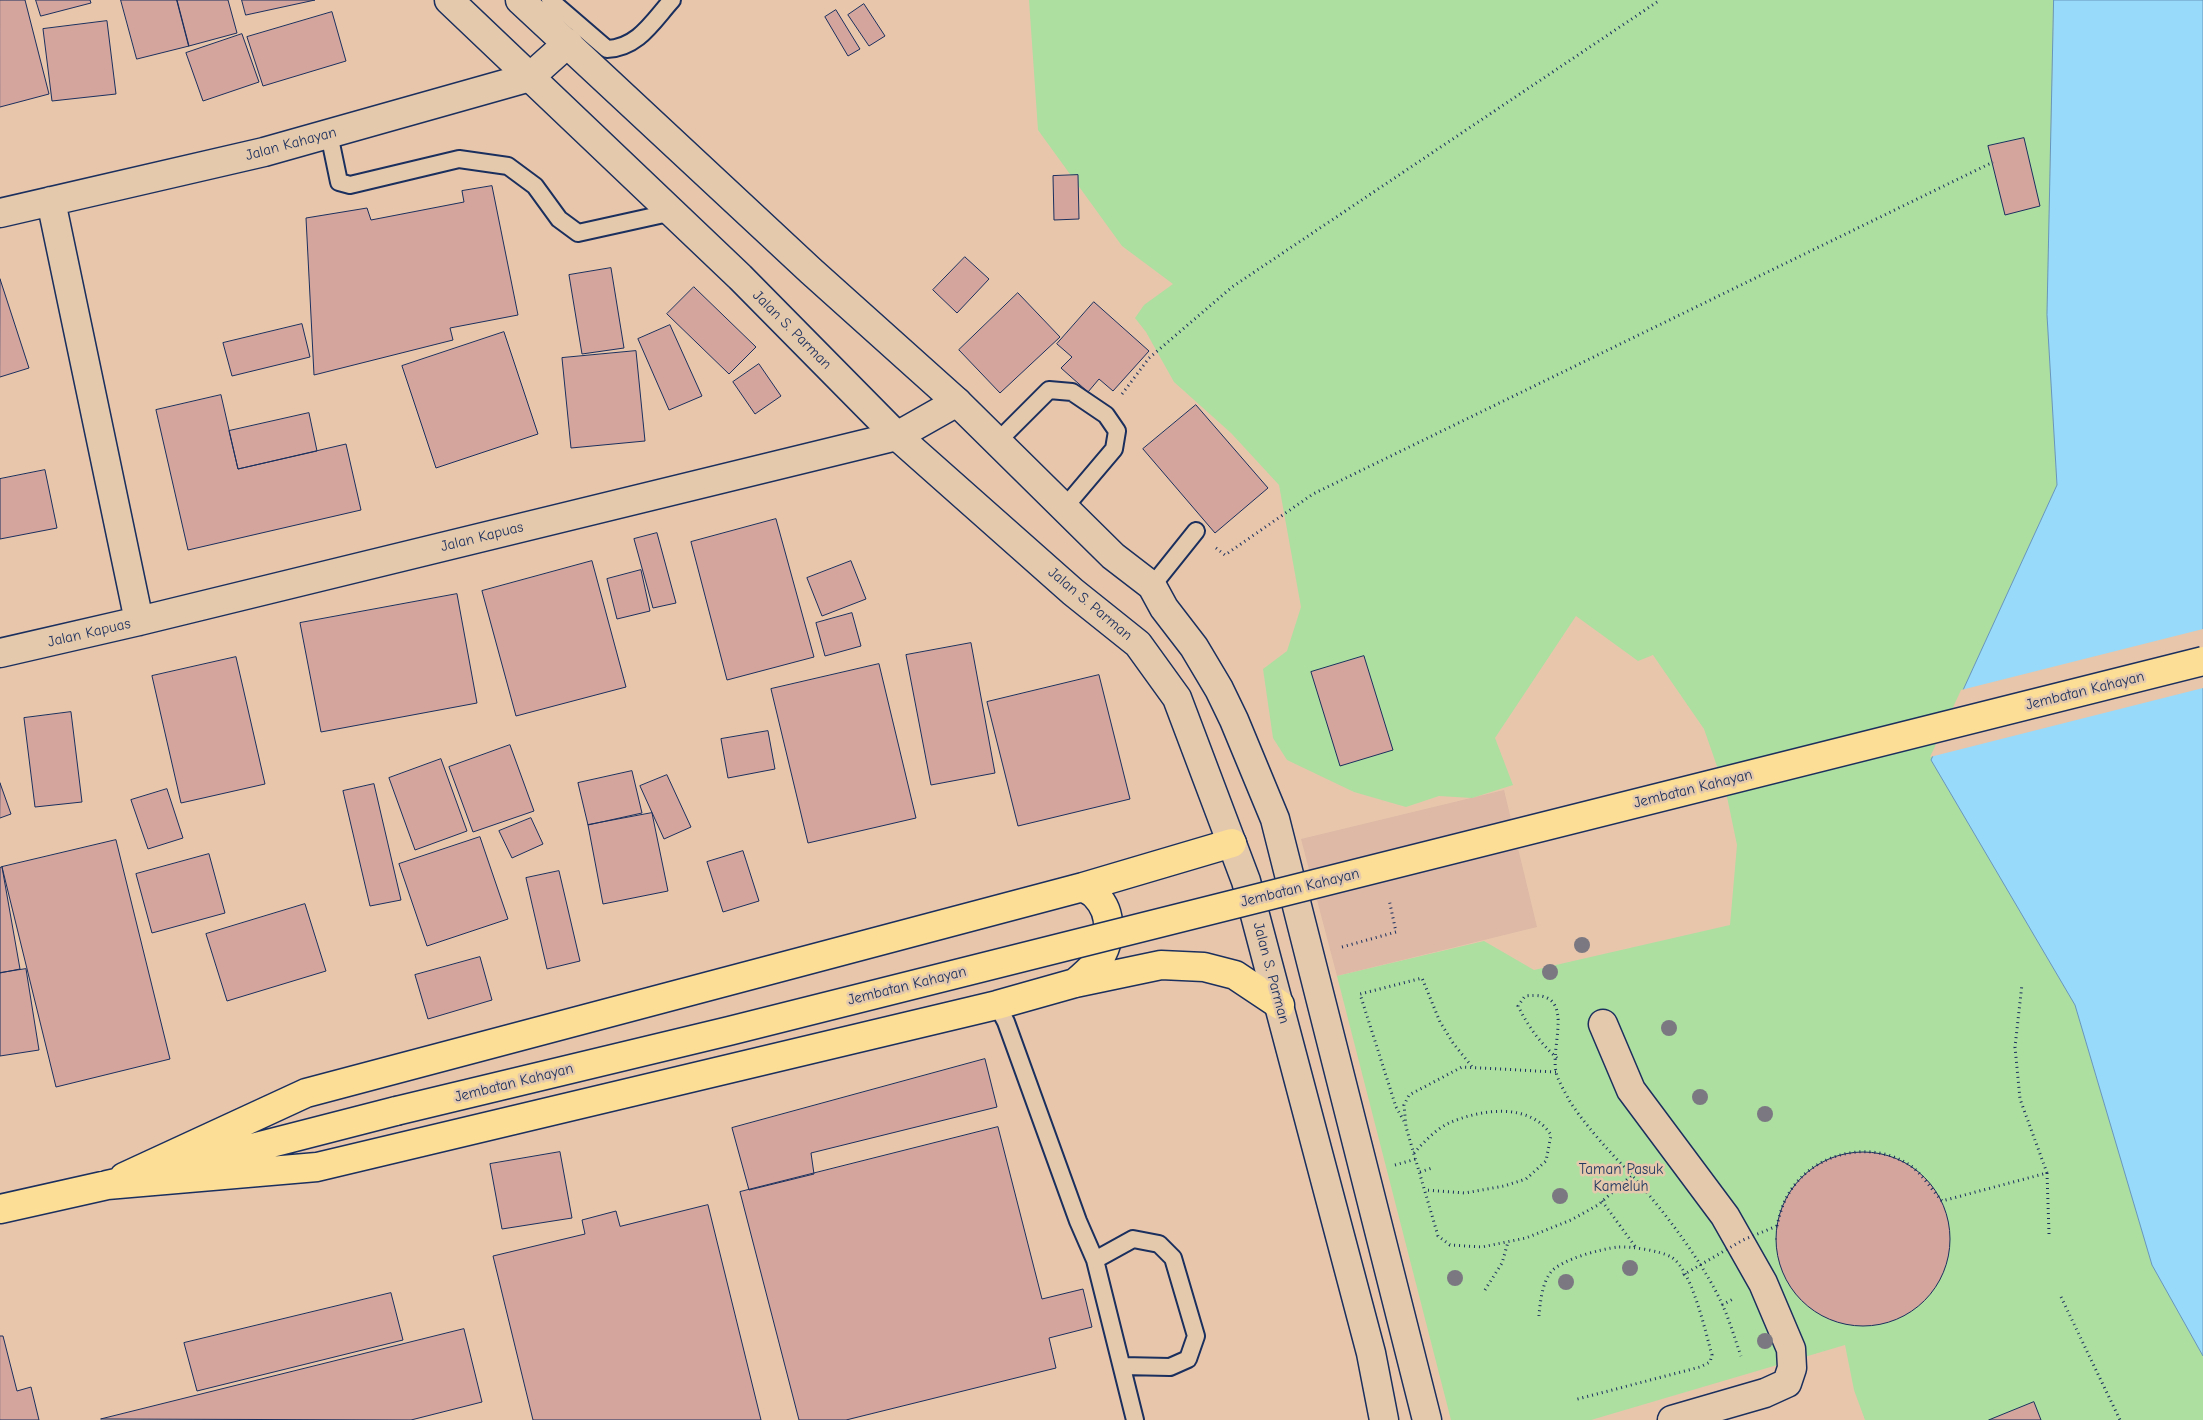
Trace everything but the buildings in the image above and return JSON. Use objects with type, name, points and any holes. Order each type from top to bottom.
[{"type":"highway","name":"Jembatan Kahayan","points":[[107,1185],[396,1111],[748,1026],[2203,662]]},
{"type":"highway","points":[[107,1185],[306,1093],[1083,887],[1232,843]]},
{"type":"highway","points":[[1075,983],[1095,965],[1104,952],[1109,926],[1107,913],[1096,896],[1083,887]]},
{"type":"highway","points":[[0,1209],[107,1185],[317,1167],[997,1005],[1075,983],[1161,964],[1204,967],[1235,975],[1280,1005]]},
{"type":"main road","name":"Jalan S. Parman","points":[[450,0],[740,277],[897,436],[1073,592],[1138,644],[1177,698],[1246,881],[1371,1353],[1384,1420]]},
{"type":"main road","points":[[520,0],[811,271],[957,402],[1112,556],[1152,586],[1164,608],[1194,647],[1219,689],[1275,819],[1426,1420]]},
{"type":"main road","name":"Jalan Kahayan","points":[[0,213],[264,152],[530,77],[568,43]]},
{"type":"main road","points":[[51,201],[139,621]]},
{"type":"main road","name":"Jalan Kapuas","points":[[0,653],[139,621],[897,436],[957,402]]},
{"type":"main road","points":[[1604,1024],[1631,1090],[1725,1216],[1763,1283],[1791,1350],[1792,1368],[1786,1383],[1764,1393],[1672,1420]]},
{"type":"lane","points":[[550,0],[607,49],[619,48],[636,41],[672,0]]},
{"type":"lane","points":[[329,134],[339,182],[350,186],[459,159],[508,166],[535,186],[559,219],[578,233],[673,212]]},
{"type":"lane","points":[[998,441],[1049,390],[1072,392],[1106,415],[1117,431],[1114,449],[1064,508]]},
{"type":"lane","points":[[1152,586],[1196,531]]},
{"type":"lane","points":[[997,1005],[1006,1022],[1078,1221],[1095,1260],[1135,1420]]},
{"type":"lane","points":[[1095,1260],[1133,1239],[1159,1244],[1173,1258],[1196,1336],[1188,1358],[1170,1366],[1122,1366]]},
{"type":"path","points":[[1106,415],[1149,358],[1232,287],[1660,0]]},
{"type":"path","points":[[1196,531],[1225,555],[1314,494],[1992,162]]},
{"type":"path","points":[[1406,1124],[1396,1108],[1360,994],[1422,978],[1440,1022],[1453,1043],[1474,1068]]},
{"type":"path","points":[[2022,984],[2015,1047],[2020,1100],[2048,1172],[2048,1234]]},
{"type":"path","points":[[1557,1058],[1544,1047],[1526,1023],[1518,1006],[1525,996],[1538,994],[1551,1000],[1558,1011],[1557,1058],[1556,1072],[1568,1098],[1586,1124],[1676,1229],[1722,1305],[1740,1356]]},
{"type":"path","points":[[1556,1072],[1462,1067],[1409,1095],[1404,1106],[1406,1124],[1438,1236],[1450,1245],[1482,1246],[1526,1238],[1571,1220],[1602,1201],[1631,1176]]},
{"type":"path","points":[[1414,1153],[1432,1135],[1449,1123],[1478,1115],[1510,1111],[1529,1115],[1544,1124],[1551,1135],[1546,1162],[1526,1179],[1504,1186],[1465,1193],[1425,1190]]},
{"type":"path","points":[[1682,1275],[1744,1240],[1776,1226],[1786,1198],[1798,1180],[1815,1166],[1842,1154],[1871,1152],[1900,1160],[1912,1167],[1942,1201],[2048,1172]]},
{"type":"path","points":[[1391,1167],[1416,1159]]},
{"type":"path","points":[[1420,1172],[1432,1168]]},
{"type":"path","points":[[1602,1201],[1637,1249]]},
{"type":"path","points":[[1485,1290],[1502,1263],[1508,1242]]},
{"type":"path","points":[[1539,1316],[1541,1298],[1550,1273],[1562,1263],[1620,1247],[1671,1257],[1681,1267],[1693,1290],[1712,1354],[1710,1362],[1700,1367],[1574,1400]]},
{"type":"path","points":[[2062,1296],[2120,1420]]},
{"type":"shaded area","points":[[1504,790],[1537,927],[1337,976],[1301,839]]},
{"type":"green space","name":"Taman Pasuk Kameluh","points":[[1029,0],[2054,0],[2047,315],[2057,485],[1931,760],[2075,1005],[2152,1265],[2203,1356],[2203,1420],[1865,1420],[1854,1390],[1845,1345],[1591,1420],[1451,1420],[1337,976],[1484,941],[1534,970],[1730,925],[1737,845],[1726,792],[1704,729],[1653,655],[1638,661],[1576,616],[1495,738],[1513,785],[1472,798],[1439,796],[1406,807],[1354,792],[1287,760],[1273,738],[1263,669],[1287,651],[1301,607],[1279,485],[1231,433],[1174,382],[1146,332],[1135,318],[1144,305],[1173,284],[1122,246],[1038,130]]},
{"type":"water","points":[[2054,0],[2203,0],[2203,1356],[2152,1265],[2075,1005],[1931,760],[2057,485],[2047,315]]},
{"type":"pier","points":[[2203,629],[2203,688],[1930,757],[1961,690]]}]
